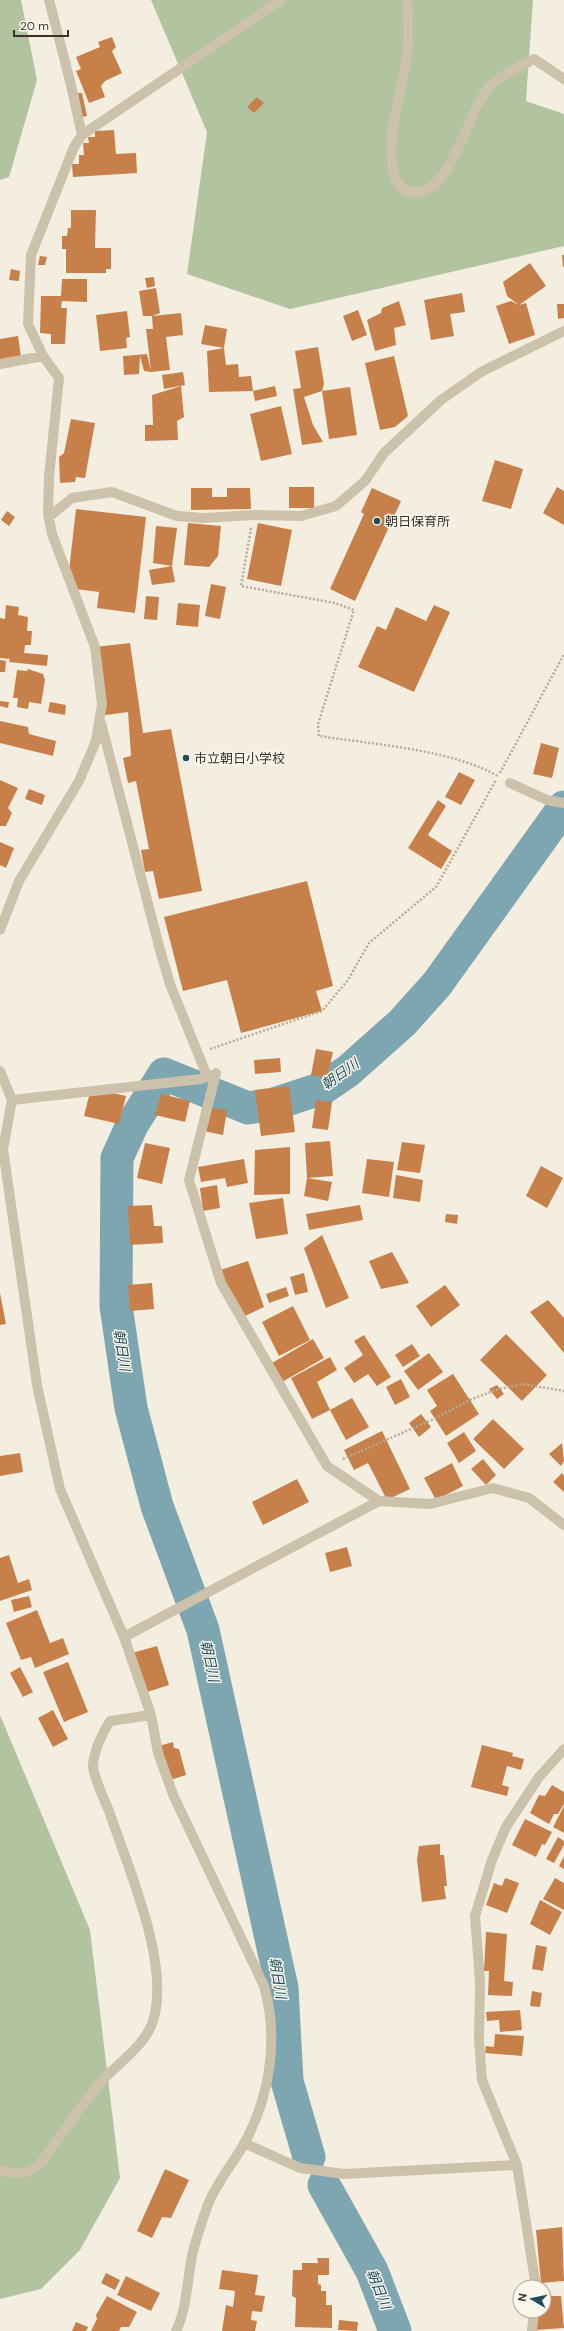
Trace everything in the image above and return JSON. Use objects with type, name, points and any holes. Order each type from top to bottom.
[{"type":"street","points":[[49,0],[82,135]]},
{"type":"street","points":[[0,930],[19,881],[79,781],[96,741],[102,704],[95,647],[52,534],[49,517],[48,477],[59,378],[43,356],[28,324],[31,255],[74,147],[82,135],[281,0]]},
{"type":"street","points":[[407,0],[407,54],[391,151],[395,179],[401,187],[410,192],[419,192],[429,188],[440,178],[450,163],[483,96],[490,86],[502,77],[534,59],[564,79]]},
{"type":"street","points":[[49,517],[72,498],[112,492],[176,516],[204,518],[254,515],[302,516],[336,506],[365,481],[384,453],[441,400],[481,372],[564,331]]},
{"type":"street","points":[[0,364],[43,356]]},
{"type":"street","points":[[99,716],[160,950],[207,1076]]},
{"type":"street","points":[[510,783],[546,800],[564,803]]},
{"type":"street","points":[[0,1071],[12,1100],[3,1148],[37,1385],[60,1490],[124,1636],[151,1715],[158,1753],[174,1798],[264,1986],[270,2007],[271,2050],[264,2100],[244,2143],[207,2206],[193,2251],[182,2320],[176,2331]]},
{"type":"street","points":[[12,1100],[207,1076],[216,1073],[189,1180],[221,1283],[327,1466],[379,1501],[430,1504],[492,1488],[529,1498],[564,1525]]},
{"type":"street","points":[[124,1636],[379,1501]]},
{"type":"street","points":[[0,2170],[18,2174],[29,2172],[39,2165],[92,2094],[140,2043],[152,2023],[159,1992],[157,1969],[143,1915],[93,1767],[100,1738],[110,1721],[151,1715]]},
{"type":"street","points":[[535,2279],[517,2165],[482,2080],[479,2040],[480,1982],[475,1916],[492,1860],[506,1827],[539,1777],[564,1749]]},
{"type":"street","points":[[244,2143],[300,2168],[344,2174],[517,2165]]},
{"type":"street","points":[[532,2331],[533,2319]]},
{"type":"path","points":[[254,515],[241,586],[335,604],[354,610],[318,724],[319,736],[461,760],[488,770],[510,783]]},
{"type":"path","points":[[198,1053],[322,1011],[348,980],[369,943],[436,887],[564,654]]},
{"type":"path","points":[[327,1466],[434,1419],[472,1399],[499,1389],[523,1384],[564,1391]]},
{"type":"green space","points":[[0,0],[21,0],[37,80],[9,177],[0,180]]},
{"type":"green space","points":[[151,0],[533,0],[526,101],[564,114],[564,246],[290,309],[187,274],[207,132]]},
{"type":"green space","points":[[0,1715],[90,1930],[120,2178],[80,2250],[41,2289],[0,2299]]},
{"type":"building","points":[[112,37],[116,47],[112,51],[122,73],[105,81],[101,86],[105,97],[89,103],[76,71],[81,69],[76,57],[100,47],[98,42]]},
{"type":"building","points":[[78,93],[82,93],[87,116],[82,117]]},
{"type":"building","points":[[257,97],[264,103],[254,113],[247,107]]},
{"type":"building","points":[[114,130],[116,154],[136,153],[137,173],[73,177],[72,164],[79,164],[79,155],[84,155],[83,143],[89,143],[88,137],[95,137],[95,131]]},
{"type":"building","points":[[71,210],[96,210],[95,248],[111,248],[111,269],[106,269],[106,273],[66,273],[66,249],[62,249],[62,236],[67,236],[68,228],[71,228]]},
{"type":"building","points":[[562,255],[564,255],[564,267],[563,267]]},
{"type":"building","points":[[40,256],[47,257],[45,265],[38,265]]},
{"type":"building","points":[[530,263],[546,286],[519,305],[507,296],[503,282]]},
{"type":"building","points":[[11,269],[20,271],[19,281],[9,280]]},
{"type":"building","points":[[154,277],[155,286],[147,288],[145,278]]},
{"type":"building","points":[[62,279],[87,279],[87,302],[62,301],[61,308],[67,308],[65,344],[51,344],[51,334],[40,333],[41,296],[61,296]]},
{"type":"building","points":[[156,288],[160,313],[152,316],[143,316],[139,291]]},
{"type":"building","points":[[462,293],[465,312],[450,314],[454,336],[431,340],[424,300]]},
{"type":"building","points":[[399,301],[406,325],[394,328],[396,345],[375,351],[367,320],[381,313],[382,308]]},
{"type":"building","points":[[511,301],[519,305],[526,303],[535,335],[509,344],[496,306]]},
{"type":"building","points":[[557,304],[564,304],[564,318],[558,319]]},
{"type":"building","points":[[358,310],[367,335],[352,341],[343,316]]},
{"type":"building","points":[[127,311],[130,337],[126,338],[127,348],[100,351],[96,315]]},
{"type":"building","points":[[181,313],[183,335],[166,337],[170,370],[151,372],[144,371],[140,356],[139,374],[124,375],[123,356],[147,354],[151,371],[146,329],[153,329],[152,316]]},
{"type":"building","points":[[205,325],[227,329],[224,348],[201,344]]},
{"type":"building","points":[[18,336],[21,357],[0,360],[0,339]]},
{"type":"building","points":[[318,347],[324,384],[322,391],[304,397],[313,425],[323,442],[302,445],[293,389],[301,388],[295,351]]},
{"type":"building","points":[[224,348],[226,365],[238,364],[239,377],[251,376],[253,391],[209,392],[207,351]]},
{"type":"building","points":[[394,356],[408,416],[395,427],[380,430],[365,363]]},
{"type":"building","points":[[183,372],[185,385],[164,389],[162,375]]},
{"type":"building","points":[[181,386],[184,417],[177,421],[178,440],[145,441],[145,425],[153,425],[152,395]]},
{"type":"building","points":[[275,386],[277,396],[255,401],[253,391]]},
{"type":"building","points":[[350,387],[357,435],[329,439],[322,391]]},
{"type":"building","points":[[281,406],[292,454],[261,461],[250,414]]},
{"type":"building","points":[[71,419],[95,423],[85,478],[76,477],[75,482],[60,483],[59,457],[64,453]]},
{"type":"building","points":[[495,460],[523,469],[511,509],[482,501]]},
{"type":"building","points":[[289,487],[314,487],[314,508],[289,508]]},
{"type":"building","points":[[557,487],[564,491],[564,525],[543,513]]},
{"type":"building","points":[[191,488],[212,488],[212,497],[227,497],[227,488],[250,488],[251,509],[191,510]]},
{"type":"building","points":[[372,488],[401,501],[355,601],[330,589],[364,514],[361,512]]},
{"type":"building","points":[[76,509],[146,517],[135,613],[97,608],[99,592],[67,588]]},
{"type":"building","points":[[7,511],[15,517],[9,526],[1,520]]},
{"type":"building","points":[[188,523],[221,526],[218,556],[209,567],[184,565]]},
{"type":"building","points":[[258,523],[292,530],[281,586],[247,579]]},
{"type":"building","points":[[156,526],[177,528],[172,566],[153,563]]},
{"type":"building","points":[[172,566],[175,582],[152,585],[149,570]]},
{"type":"building","points":[[211,584],[226,587],[220,619],[205,616]]},
{"type":"building","points":[[146,596],[159,597],[157,620],[144,619]]},
{"type":"building","points":[[178,603],[200,605],[198,627],[176,625]]},
{"type":"building","points":[[6,605],[19,607],[18,615],[28,617],[27,631],[32,631],[31,645],[25,645],[24,653],[48,655],[47,666],[9,662],[10,659],[0,658],[0,618],[5,619]]},
{"type":"building","points":[[434,605],[450,612],[414,692],[358,667],[377,626],[386,630],[396,607],[426,621]]},
{"type":"building","points":[[130,643],[143,733],[171,729],[202,891],[159,899],[153,871],[145,872],[141,850],[149,849],[136,781],[128,783],[123,758],[131,756],[128,712],[99,716],[95,647]]},
{"type":"building","points":[[0,660],[6,661],[5,672],[0,672]]},
{"type":"building","points":[[28,669],[43,674],[45,680],[41,704],[29,702],[28,709],[17,707],[18,698],[13,698],[17,670],[27,671]]},
{"type":"building","points":[[0,701],[9,702],[8,708],[0,706]]},
{"type":"building","points":[[50,702],[66,705],[65,715],[48,712]]},
{"type":"building","points":[[0,721],[28,727],[29,734],[56,741],[53,756],[0,743]]},
{"type":"building","points":[[541,743],[559,748],[552,778],[533,774]]},
{"type":"building","points":[[459,772],[475,780],[461,805],[445,797]]},
{"type":"building","points":[[0,780],[18,788],[8,808],[12,813],[6,826],[0,826]]},
{"type":"building","points":[[29,789],[45,795],[42,805],[25,799]]},
{"type":"building","points":[[438,800],[446,806],[428,835],[452,851],[441,869],[408,848]]},
{"type":"building","points":[[0,842],[14,848],[6,868],[0,865]]},
{"type":"building","points":[[307,881],[333,986],[316,991],[322,1011],[241,1033],[227,980],[183,991],[164,917]]},
{"type":"building","points":[[316,1049],[333,1052],[327,1078],[311,1075]]},
{"type":"building","points":[[280,1058],[281,1072],[255,1074],[254,1060]]},
{"type":"building","points":[[289,1086],[295,1132],[261,1136],[255,1090]]},
{"type":"building","points":[[91,1088],[126,1096],[119,1124],[84,1116]]},
{"type":"building","points":[[161,1094],[190,1101],[185,1122],[155,1115]]},
{"type":"building","points":[[316,1100],[332,1102],[328,1130],[312,1128]]},
{"type":"building","points":[[208,1107],[227,1110],[223,1135],[203,1131]]},
{"type":"building","points":[[330,1141],[333,1176],[307,1178],[305,1143]]},
{"type":"building","points":[[402,1142],[425,1145],[420,1173],[397,1170]]},
{"type":"building","points":[[145,1143],[170,1148],[162,1184],[137,1178]]},
{"type":"building","points":[[290,1147],[290,1194],[254,1195],[255,1150]]},
{"type":"building","points":[[244,1159],[248,1183],[227,1187],[225,1178],[201,1182],[198,1167]]},
{"type":"building","points":[[367,1159],[394,1162],[389,1197],[362,1193]]},
{"type":"building","points":[[541,1166],[563,1178],[547,1208],[526,1196]]},
{"type":"building","points":[[396,1175],[423,1180],[420,1202],[393,1198]]},
{"type":"building","points":[[307,1178],[332,1182],[328,1201],[304,1196]]},
{"type":"building","points":[[217,1185],[220,1208],[203,1211],[200,1188]]},
{"type":"building","points":[[283,1198],[288,1234],[256,1239],[249,1203]]},
{"type":"building","points":[[152,1205],[154,1226],[162,1226],[163,1243],[130,1245],[128,1206]]},
{"type":"building","points":[[360,1205],[363,1220],[309,1230],[306,1214]]},
{"type":"building","points":[[446,1214],[458,1215],[457,1224],[445,1222]]},
{"type":"building","points":[[322,1235],[349,1298],[326,1308],[304,1248]]},
{"type":"building","points":[[392,1252],[409,1283],[381,1289],[369,1261]]},
{"type":"building","points":[[248,1261],[264,1307],[241,1318],[217,1271]]},
{"type":"building","points":[[304,1273],[308,1292],[295,1295],[290,1277]]},
{"type":"building","points":[[152,1283],[154,1309],[130,1311],[128,1285]]},
{"type":"building","points":[[445,1285],[460,1305],[431,1327],[416,1306]]},
{"type":"building","points":[[286,1287],[289,1296],[269,1303],[266,1294]]},
{"type":"building","points":[[0,1293],[6,1324],[0,1325]]},
{"type":"building","points":[[548,1300],[564,1318],[564,1353],[530,1312]]},
{"type":"building","points":[[293,1306],[310,1340],[279,1356],[262,1322]]},
{"type":"building","points":[[506,1334],[547,1375],[522,1401],[480,1360]]},
{"type":"building","points":[[364,1335],[391,1377],[377,1386],[368,1374],[354,1383],[344,1368],[363,1355],[354,1341]]},
{"type":"building","points":[[313,1339],[324,1358],[282,1382],[272,1363]]},
{"type":"building","points":[[412,1344],[420,1356],[403,1367],[395,1355]]},
{"type":"building","points":[[429,1353],[443,1372],[418,1390],[404,1371]]},
{"type":"building","points":[[330,1357],[337,1370],[317,1382],[330,1410],[312,1419],[291,1378]]},
{"type":"building","points":[[453,1374],[479,1414],[446,1436],[430,1411],[437,1406],[427,1390]]},
{"type":"building","points":[[401,1379],[410,1397],[395,1405],[386,1387]]},
{"type":"building","points":[[497,1385],[504,1394],[497,1399],[489,1389]]},
{"type":"building","points":[[352,1398],[369,1427],[346,1440],[330,1410]]},
{"type":"building","points":[[421,1414],[431,1427],[419,1437],[409,1423]]},
{"type":"building","points":[[493,1419],[524,1449],[504,1469],[473,1439]]},
{"type":"building","points":[[382,1431],[410,1489],[387,1500],[368,1463],[354,1470],[344,1450]]},
{"type":"building","points":[[464,1432],[476,1451],[459,1463],[447,1443]]},
{"type":"building","points":[[562,1443],[564,1461],[561,1466],[549,1454]]},
{"type":"building","points":[[20,1453],[23,1472],[0,1476],[0,1456]]},
{"type":"building","points":[[483,1459],[496,1475],[486,1485],[471,1469]]},
{"type":"building","points":[[452,1463],[463,1486],[436,1500],[424,1478]]},
{"type":"building","points":[[562,1473],[564,1476],[564,1492],[553,1482]]},
{"type":"building","points":[[297,1479],[309,1502],[263,1525],[252,1502]]},
{"type":"building","points":[[347,1547],[352,1566],[330,1572],[325,1553]]},
{"type":"building","points":[[9,1555],[18,1583],[29,1579],[32,1590],[0,1601],[0,1558]]},
{"type":"building","points":[[29,1596],[32,1607],[14,1612],[11,1600]]},
{"type":"building","points":[[37,1610],[50,1643],[63,1638],[69,1654],[35,1668],[31,1657],[21,1660],[6,1623]]},
{"type":"building","points":[[157,1646],[169,1685],[144,1693],[132,1653]]},
{"type":"building","points":[[68,1662],[88,1712],[64,1722],[43,1672]]},
{"type":"building","points":[[20,1667],[33,1692],[23,1697],[10,1673]]},
{"type":"building","points":[[53,1710],[68,1739],[53,1747],[38,1718]]},
{"type":"building","points":[[173,1742],[174,1748],[179,1749],[186,1775],[164,1782],[155,1747]]},
{"type":"building","points":[[482,1745],[513,1753],[512,1756],[524,1759],[521,1770],[507,1766],[502,1785],[509,1787],[507,1796],[471,1787]]},
{"type":"building","points":[[552,1785],[564,1792],[564,1804],[558,1814],[554,1814],[549,1824],[530,1813],[539,1795],[545,1796]]},
{"type":"building","points":[[564,1806],[564,1833],[553,1827]]},
{"type":"building","points":[[525,1819],[552,1832],[545,1845],[542,1844],[536,1857],[512,1845]]},
{"type":"building","points":[[558,1837],[564,1841],[564,1845],[554,1863],[546,1859]]},
{"type":"building","points":[[440,1844],[440,1855],[444,1855],[447,1886],[444,1886],[446,1899],[422,1902],[417,1860],[419,1846]]},
{"type":"building","points":[[564,1856],[564,1869],[559,1866]]},
{"type":"building","points":[[505,1878],[519,1883],[507,1913],[486,1905],[494,1883],[502,1886]]},
{"type":"building","points":[[555,1878],[564,1883],[564,1910],[543,1899]]},
{"type":"building","points":[[540,1900],[562,1912],[550,1935],[530,1924]]},
{"type":"building","points":[[486,1932],[507,1934],[504,1981],[513,1982],[512,1996],[488,1995],[489,1971],[484,1971]]},
{"type":"building","points":[[536,1945],[547,1947],[543,1971],[532,1969]]},
{"type":"building","points":[[532,1991],[542,1993],[540,2007],[530,2006]]},
{"type":"building","points":[[520,2010],[522,2030],[500,2032],[499,2020],[487,2021],[486,2012]]},
{"type":"building","points":[[495,2034],[524,2036],[522,2056],[485,2053],[486,2046],[494,2047]]},
{"type":"building","points":[[165,2169],[189,2180],[171,2218],[162,2217],[152,2238],[137,2231]]},
{"type":"building","points":[[562,2227],[564,2281],[552,2282],[552,2279],[541,2279],[536,2230]]},
{"type":"building","points":[[317,2258],[329,2258],[329,2275],[318,2275],[318,2284],[321,2285],[321,2291],[326,2291],[326,2305],[332,2305],[332,2328],[295,2327],[296,2298],[292,2296],[293,2270],[302,2270],[302,2263],[318,2263]]},
{"type":"building","points":[[222,2270],[258,2275],[255,2295],[265,2296],[262,2312],[252,2311],[251,2320],[257,2321],[255,2331],[222,2331],[226,2305],[233,2307],[235,2291],[219,2289]]},
{"type":"building","points":[[106,2273],[120,2280],[115,2290],[101,2283]]},
{"type":"building","points":[[126,2276],[160,2293],[151,2311],[117,2295]]},
{"type":"building","points":[[107,2296],[137,2312],[129,2327],[121,2327],[119,2331],[91,2331],[97,2319],[96,2315]]},
{"type":"building","points":[[552,2296],[561,2296],[564,2328],[535,2330],[534,2319],[552,2319]]},
{"type":"building","points":[[339,2320],[358,2322],[357,2331],[338,2330]]},
{"type":"building","points":[[76,2322],[88,2327],[86,2331],[72,2331]]},
{"type":"waterway","name":"朝日川","points":[[309,2157],[287,2081],[282,1988],[203,1630],[157,1506],[131,1408],[116,1306],[117,1158],[132,1125],[164,1074],[248,1108],[274,1104],[323,1088],[348,1071],[402,1023],[437,984],[564,807]]},
{"type":"waterway","name":"朝日川","points":[[324,2185],[372,2271],[395,2331]]},
{"type":"place","name":"朝日保育所","points":[[377,521]]},
{"type":"place","name":"市立朝日小学校","points":[[186,758]]}]
